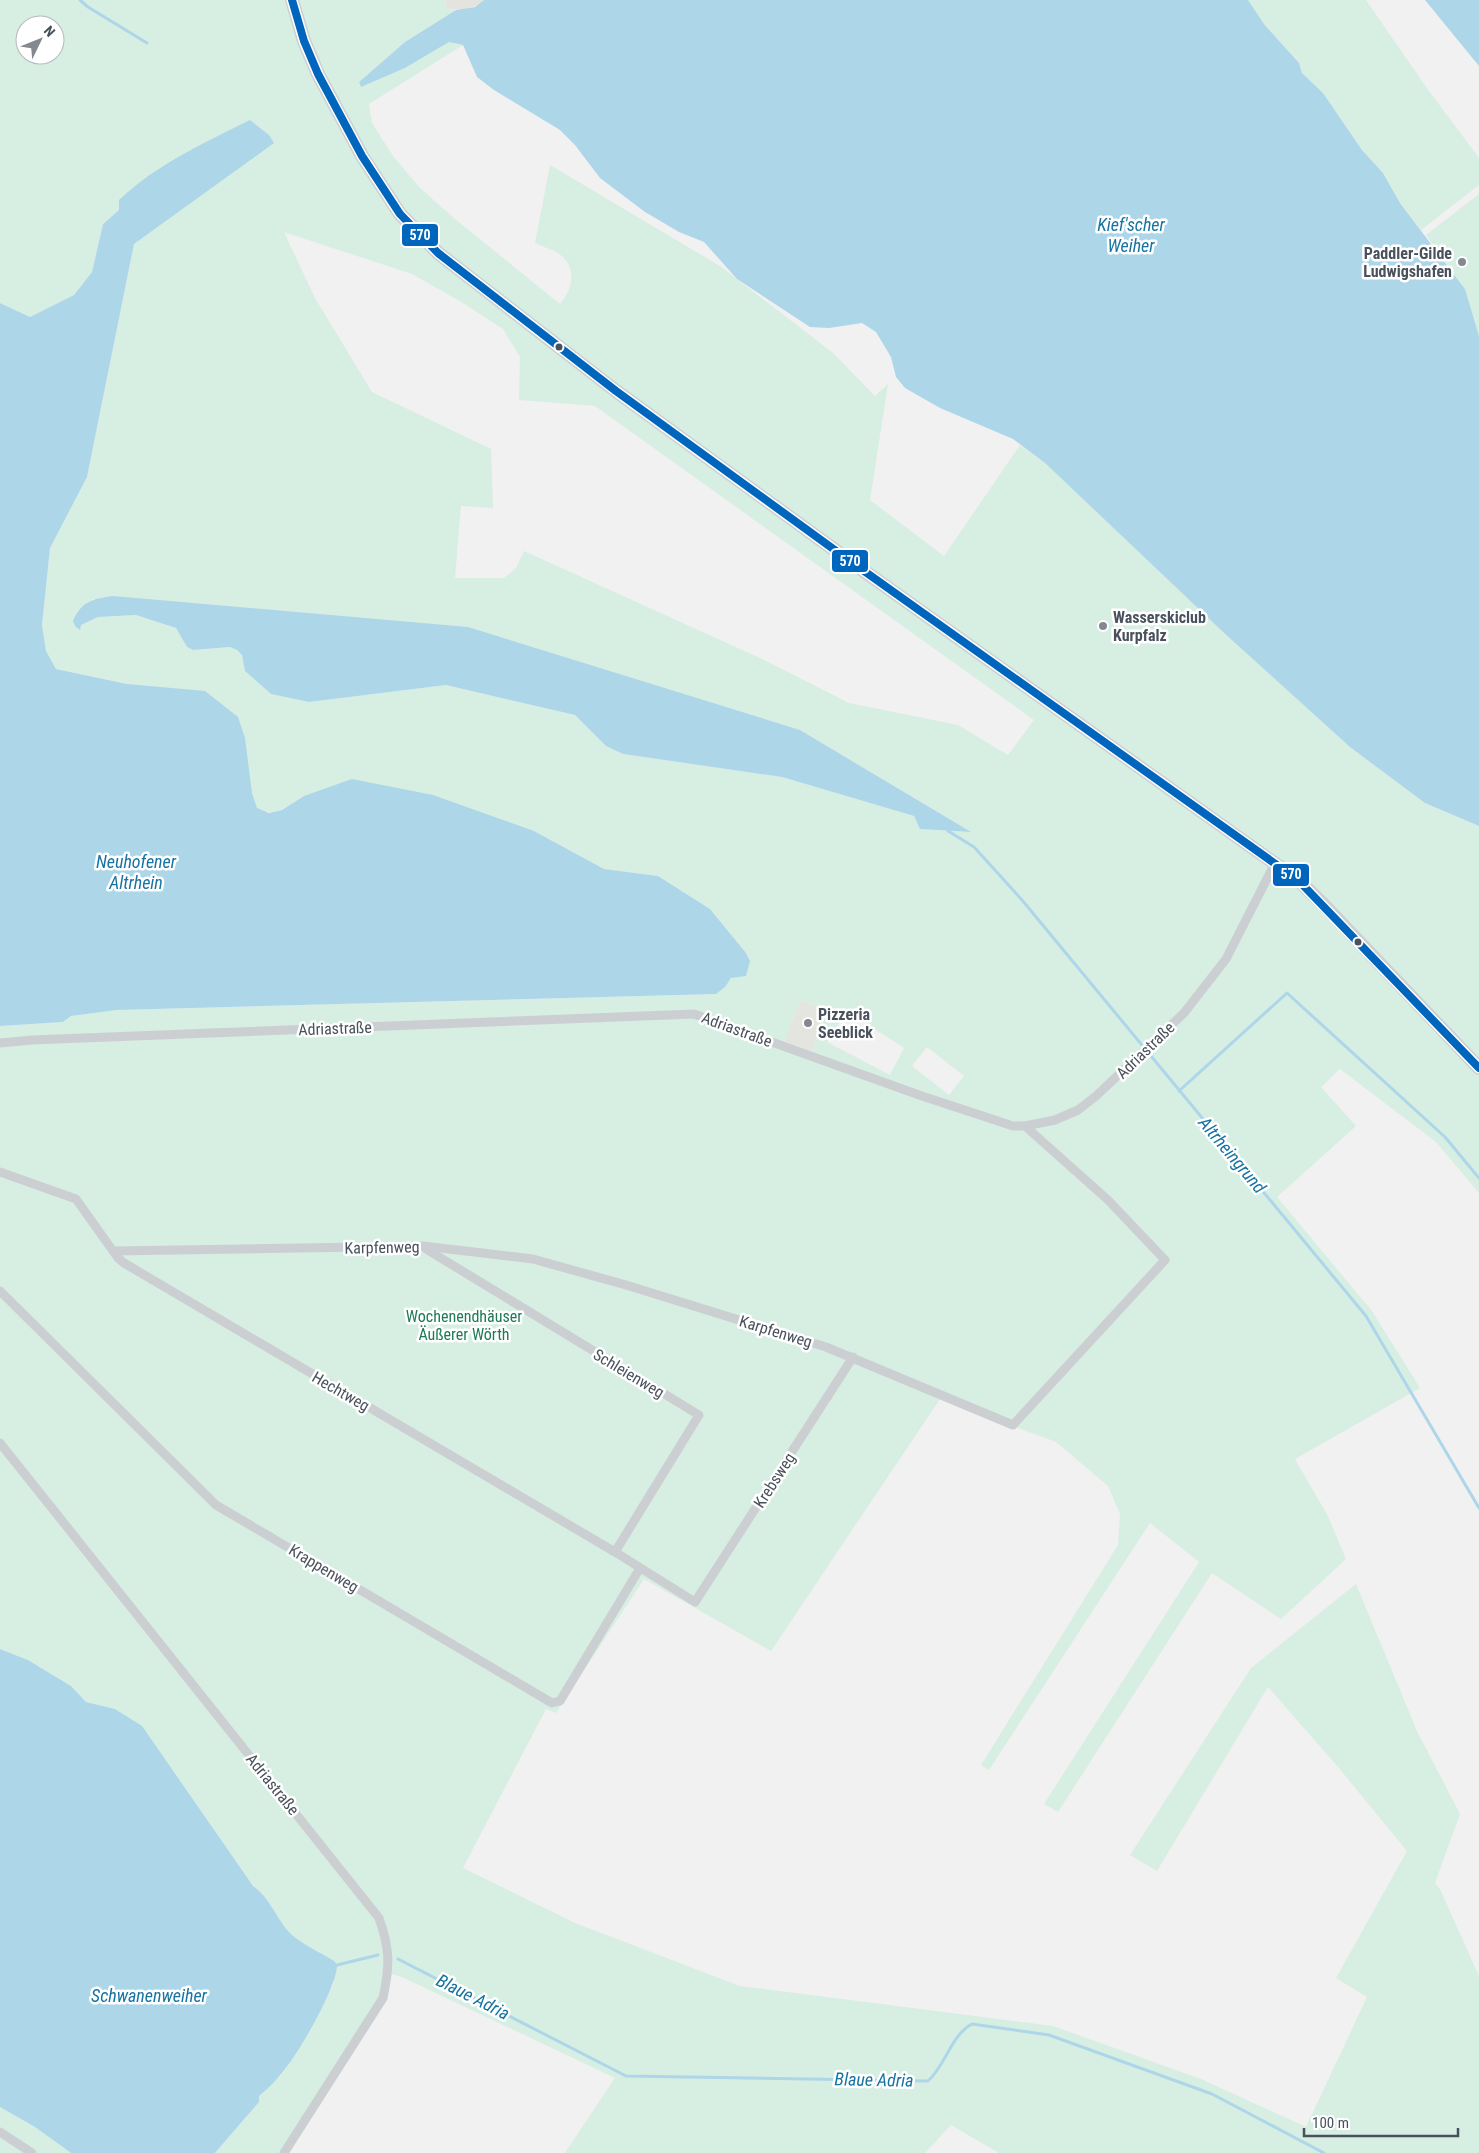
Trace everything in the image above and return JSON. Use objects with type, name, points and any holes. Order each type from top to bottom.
[{"type":"street","points":[[292,0],[304,41],[318,74],[358,148],[400,214],[438,253],[624,396],[843,556],[1275,863],[1323,904],[1479,1068]]},
{"type":"street","name":"Adriastraße","points":[[0,1043],[32,1040],[694,1014],[919,1095],[1013,1126],[1025,1126],[1055,1120],[1078,1110],[1096,1096],[1184,1013],[1226,959],[1275,863]]},
{"type":"street","name":"Karpfenweg","points":[[114,1251],[423,1246],[504,1255],[562,1266],[817,1344],[1012,1425],[1165,1260],[1108,1200],[1025,1126]]},
{"type":"street","name":"Hechtweg","points":[[0,1172],[76,1199],[124,1263],[615,1552],[695,1602]]},
{"type":"street","name":"Schleienweg","points":[[423,1246],[699,1415],[615,1552]]},
{"type":"street","name":"Krappenweg","points":[[0,1291],[166,1453],[216,1505],[552,1704],[560,1701],[640,1568]]},
{"type":"street","name":"Krebsweg","points":[[695,1602],[852,1358]]},
{"type":"street","name":"Adriastraße","points":[[0,1443],[379,1918],[388,1943],[388,1973],[383,1998],[284,2153]]},
{"type":"street","points":[[0,2132],[32,2153]]},
{"type":"shaded area","points":[[800,1000],[827,1010],[812,1052],[784,1042]]},
{"type":"green space","name":"Wochenendhäuser Äußerer Wörth","points":[[0,0],[446,0],[447,8],[456,10],[405,42],[359,82],[361,87],[405,68],[449,42],[463,45],[369,104],[372,123],[393,156],[419,187],[455,219],[560,304],[570,288],[571,276],[568,264],[558,253],[535,243],[550,165],[720,266],[833,353],[875,396],[888,384],[870,500],[944,556],[1020,445],[1045,463],[1223,632],[1425,803],[1479,826],[1479,1193],[1436,1142],[1340,1069],[1321,1087],[1356,1126],[1277,1197],[1372,1311],[1420,1388],[1295,1459],[1328,1516],[1346,1559],[1281,1619],[1212,1573],[1058,1812],[1044,1804],[1199,1562],[1150,1523],[989,1770],[981,1765],[1118,1545],[1120,1514],[1108,1486],[1056,1442],[940,1399],[771,1651],[644,1579],[556,1713],[546,1709],[463,1868],[575,1923],[740,1986],[1053,2026],[1201,2079],[1306,2127],[1367,1997],[1336,1978],[1407,1851],[1338,1767],[1268,1687],[1157,1871],[1130,1855],[1251,1668],[1356,1584],[1417,1731],[1460,1814],[1435,1883],[1440,1889],[1479,1976],[1479,2153],[999,2153],[951,2125],[925,2153],[565,2153],[615,2078],[392,1974],[385,2000],[287,2153],[215,2153],[259,2102],[259,2096],[282,2074],[306,2037],[334,1983],[334,1961],[291,1934],[264,1896],[253,1886],[115,1709],[86,1702],[71,1686],[28,1660],[0,1649],[0,1026],[63,1022],[71,1016],[117,1010],[716,994],[749,961],[746,953],[710,909],[658,876],[604,869],[534,831],[304,796],[282,810],[271,812],[257,809],[252,793],[127,684],[56,669],[46,651],[42,625],[49,557],[0,590],[56,536],[87,477],[134,244],[274,142],[119,210],[103,224],[92,272],[74,295],[30,317],[0,303]],"holes":[[[284,232],[412,274],[463,303],[503,329],[520,357],[519,400],[595,406],[1034,720],[1008,755],[958,725],[849,703],[760,658],[524,551],[516,568],[504,578],[455,578],[461,506],[493,508],[491,449],[372,392],[315,298]],[[92,599],[800,730],[970,832],[920,829],[914,816],[782,777],[623,754],[606,746],[575,715],[446,685],[309,702],[271,694],[245,671],[242,655],[237,650],[230,647],[193,650],[187,647],[176,628],[136,615],[98,617],[81,625]],[[800,1000],[827,1010],[812,1052],[784,1042]],[[847,1011],[904,1048],[890,1075],[827,1042]],[[927,1047],[964,1076],[949,1095],[912,1066]]]},
{"type":"green space","points":[[1248,0],[1366,0],[1429,91],[1479,158],[1479,185],[1421,230],[1400,203],[1383,173],[1362,150],[1323,93],[1302,73],[1299,63],[1264,24]]},
{"type":"green space","name":"Paddler-Gilde Ludwigshafen","points":[[1479,194],[1479,336],[1465,289],[1426,235]]},
{"type":"green space","points":[[0,2107],[35,2127],[71,2153],[0,2153]]},
{"type":"sand","points":[[446,0],[484,0],[471,7],[457,9],[447,8]]},
{"type":"water","name":"Kief'scher Weiher","points":[[484,0],[1248,0],[1264,24],[1299,63],[1302,73],[1323,93],[1362,150],[1383,173],[1400,203],[1465,289],[1479,336],[1479,826],[1425,803],[1350,747],[1223,632],[1045,463],[1013,439],[940,408],[905,388],[896,377],[891,357],[876,332],[862,323],[829,328],[810,327],[737,279],[704,242],[679,232],[645,212],[600,178],[575,145],[560,130],[494,90],[477,77],[463,45],[449,42],[405,68],[361,87],[359,82],[405,42],[456,10],[475,7]]},
{"type":"water","points":[[1425,0],[1479,0],[1479,66]]},
{"type":"water","name":"Neuhofener Altrhein","points":[[250,120],[269,135],[274,143],[134,244],[87,477],[50,548],[42,625],[46,651],[56,669],[127,684],[205,691],[238,717],[245,738],[252,793],[257,808],[269,813],[282,810],[304,796],[352,779],[433,795],[534,831],[604,869],[658,876],[710,909],[746,953],[750,961],[746,976],[731,978],[725,987],[716,994],[117,1010],[71,1016],[63,1022],[0,1026],[0,303],[30,317],[74,295],[92,272],[103,224],[119,210],[119,200],[165,165]]},
{"type":"water","points":[[113,596],[468,627],[800,730],[971,832],[920,829],[914,816],[782,777],[623,754],[606,746],[575,715],[446,685],[309,702],[271,694],[245,671],[242,655],[237,650],[230,647],[193,650],[187,647],[176,628],[136,615],[98,617],[81,625],[80,630],[75,626],[73,621],[76,614],[84,605],[99,598]]},
{"type":"water","name":"Schwanenweiher","points":[[0,1649],[28,1660],[71,1686],[86,1702],[115,1709],[142,1726],[253,1886],[264,1896],[286,1928],[296,1938],[334,1961],[337,1965],[331,1989],[324,2005],[296,2053],[279,2077],[259,2096],[259,2102],[215,2153],[71,2153],[35,2127],[0,2107]]},
{"type":"waterway","points":[[80,0],[88,7],[147,43]]},
{"type":"waterway","name":"Altrheingrund","points":[[948,831],[974,847],[1022,900],[1366,1316],[1479,1508]]},
{"type":"waterway","points":[[1179,1091],[1287,993],[1445,1137],[1479,1178]]},
{"type":"waterway","name":"Blaue Adria","points":[[337,1965],[378,1955]]},
{"type":"waterway","name":"Blaue Adria","points":[[398,1959],[626,2076],[928,2081],[940,2067],[959,2035],[972,2024],[1049,2035],[1212,2094],[1324,2153]]},
{"type":"transit line","name":"570","points":[[292,0],[304,41],[318,74],[362,156],[400,214],[438,253],[616,391],[843,556],[1298,880],[1479,1068]]},
{"type":"place","name":"Paddler-Gilde Ludwigshafen","points":[[1462,262]]},
{"type":"place","name":"Wasserskiclub Kurpfalz","points":[[1103,626]]},
{"type":"place","name":"Pizzeria Seeblick","points":[[808,1023]]}]
